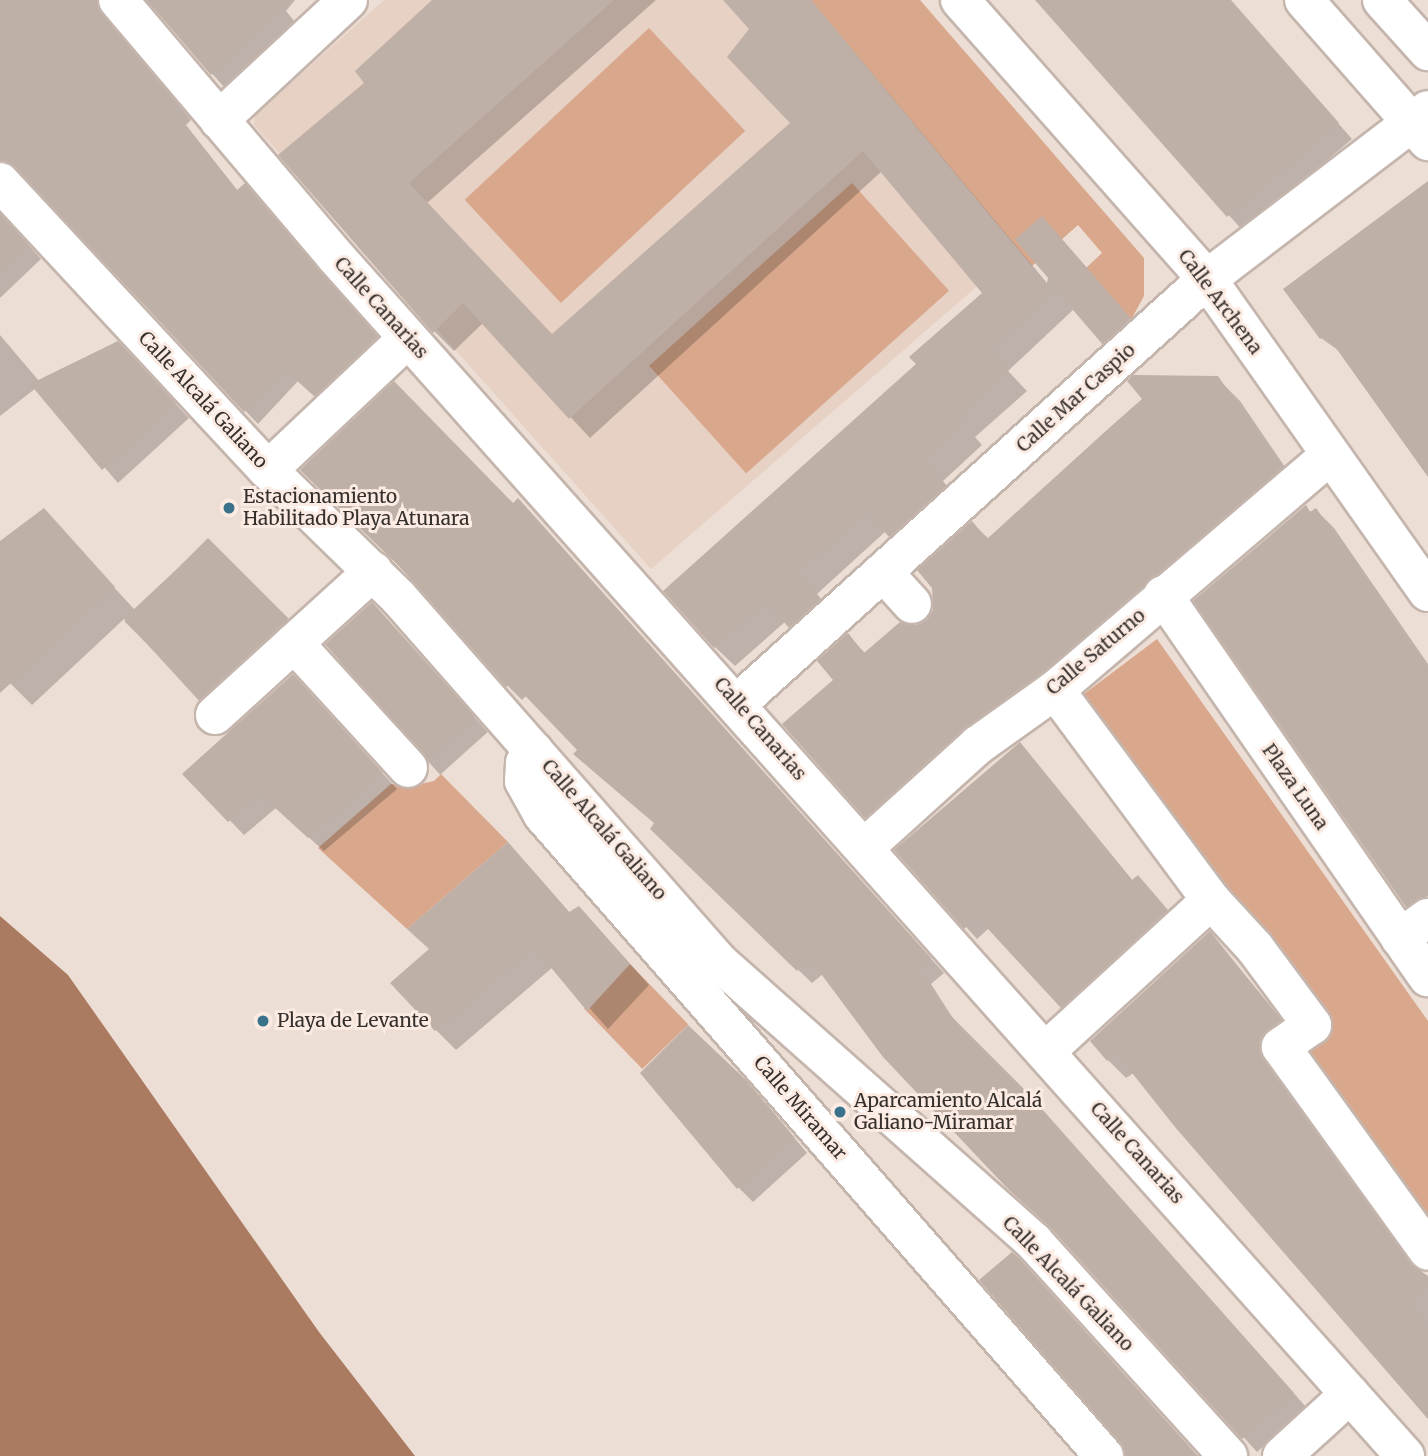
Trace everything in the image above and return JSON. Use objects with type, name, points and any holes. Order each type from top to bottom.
[{"type":"street","points":[[219,120],[348,0]]},
{"type":"street","name":"Calle Archena","points":[[961,0],[1207,279],[1329,456],[1428,592]]},
{"type":"street","points":[[1304,0],[1423,124]]},
{"type":"street","points":[[1382,0],[1428,51]]},
{"type":"street","name":"Calle Canarias","points":[[131,4],[219,120],[408,338],[738,702],[864,848],[1405,1456]]},
{"type":"street","name":"Calle Mar Caspio","points":[[738,702],[1207,279],[1423,124]]},
{"type":"street","name":"Calle Alcalá Galiano","points":[[0,182],[268,470],[373,571],[720,963],[1034,1242],[1228,1456]]},
{"type":"street","points":[[268,470],[408,338]]},
{"type":"street","name":"Calle Saturno","points":[[864,848],[987,738],[1055,690],[1329,456]]},
{"type":"street","points":[[215,715],[373,571]]},
{"type":"street","points":[[883,572],[912,604]]},
{"type":"street","name":"Plaza Luna","points":[[1163,596],[1414,928],[1428,977]]},
{"type":"street","points":[[294,643],[408,768]]},
{"type":"street","points":[[1055,690],[1210,900],[1255,948],[1312,1025],[1281,1047],[1428,1251]]},
{"type":"street","name":"Calle Miramar","points":[[534,751],[525,763],[524,781],[542,816],[1104,1456]]},
{"type":"street","points":[[1045,1052],[1210,900]]},
{"type":"street","points":[[1282,1456],[1350,1394]]},
{"type":"shaded area","points":[[384,0],[920,0],[1078,224],[1032,266],[1019,250],[651,569],[254,125],[255,115]]},
{"type":"shaded area","points":[[811,0],[920,0],[1144,258],[1144,296],[1131,320],[1086,268],[1102,253],[1078,225],[1032,266]]},
{"type":"shaded area","points":[[649,28],[745,131],[561,303],[465,200]]},
{"type":"shaded area","points":[[852,183],[949,291],[746,473],[649,366]]},
{"type":"shaded area","points":[[1157,639],[1428,1021],[1428,1236],[1299,1052],[1328,1029],[1080,697]]},
{"type":"shaded area","points":[[441,774],[508,842],[407,929],[318,848],[391,784],[412,786],[434,781]]},
{"type":"shaded area","points":[[0,916],[68,975],[319,1332],[415,1456],[0,1456]]},
{"type":"shaded area","points":[[630,964],[688,1024],[642,1069],[584,1008]]},
{"type":"building","points":[[0,0],[97,0],[101,14],[179,105],[174,110],[236,191],[245,183],[378,337],[314,396],[284,369],[244,412],[16,167],[0,161]]},
{"type":"building","points":[[147,0],[291,0],[211,75]]},
{"type":"building","points":[[432,0],[614,0],[409,183],[552,334],[790,123],[727,57],[749,29],[723,0],[811,0],[1053,291],[990,350],[1009,370],[957,417],[964,424],[924,460],[945,486],[889,537],[867,511],[798,573],[820,599],[789,628],[766,601],[714,648],[663,591],[916,364],[909,357],[982,293],[863,151],[569,419],[463,303],[433,333],[278,155],[364,83],[355,71]]},
{"type":"building","points":[[1035,0],[1231,0],[1339,123],[1227,217]]},
{"type":"building","points":[[1428,181],[1428,477],[1326,334],[1320,339],[1283,289]]},
{"type":"building","points":[[0,214],[28,245],[0,272]]},
{"type":"building","points":[[1042,216],[1131,318],[1103,342],[1015,240]]},
{"type":"building","points":[[118,341],[176,403],[102,470],[30,384]]},
{"type":"building","points":[[1133,375],[1218,376],[1281,468],[1042,673],[963,729],[865,818],[782,724],[833,680],[817,661],[848,633],[864,653],[900,622],[916,625],[927,620],[933,610],[932,588],[917,570],[972,521],[987,539],[1142,399],[1127,381]]},
{"type":"building","points":[[394,381],[513,503],[518,498],[931,958],[918,969],[942,1007],[1026,1091],[1294,1393],[1242,1439],[1050,1227],[1007,1188],[883,1057],[810,959],[797,971],[650,829],[654,823],[573,754],[577,750],[512,682],[506,687],[402,569],[300,470]]},
{"type":"building","points":[[1306,505],[1310,512],[1316,508],[1428,669],[1428,896],[1406,907],[1193,601]]},
{"type":"building","points":[[44,508],[115,587],[0,693],[0,541]]},
{"type":"building","points":[[208,538],[289,619],[205,702],[125,621]]},
{"type":"building","points":[[372,602],[475,716],[428,759],[325,644]]},
{"type":"building","points":[[293,674],[383,773],[308,838],[260,794],[228,822],[182,774]]},
{"type":"building","points":[[1020,742],[1132,880],[1138,875],[1168,910],[1061,1008],[977,917],[964,929],[894,850]]},
{"type":"building","points":[[508,842],[569,912],[579,906],[630,964],[587,1011],[534,947],[435,1031],[390,983],[429,949],[407,929]]},
{"type":"building","points":[[1210,931],[1280,1019],[1258,1039],[1263,1059],[1283,1091],[1410,1264],[1428,1276],[1428,1286],[1408,1304],[1428,1328],[1428,1419],[1175,1127],[1117,1054],[1107,1061],[1090,1041]]},
{"type":"building","points":[[688,1025],[746,1080],[794,1137],[737,1189],[640,1073]]},
{"type":"building","points":[[1012,1252],[1198,1456],[1125,1456],[1120,1442],[979,1280]]},
{"type":"place","name":"Estacionamiento Habilitado Playa Atunara","points":[[229,508]]},
{"type":"place","name":"Playa de Levante","points":[[263,1021]]},
{"type":"place","name":"Aparcamiento Alcalá Galiano-Miramar","points":[[840,1112]]}]
